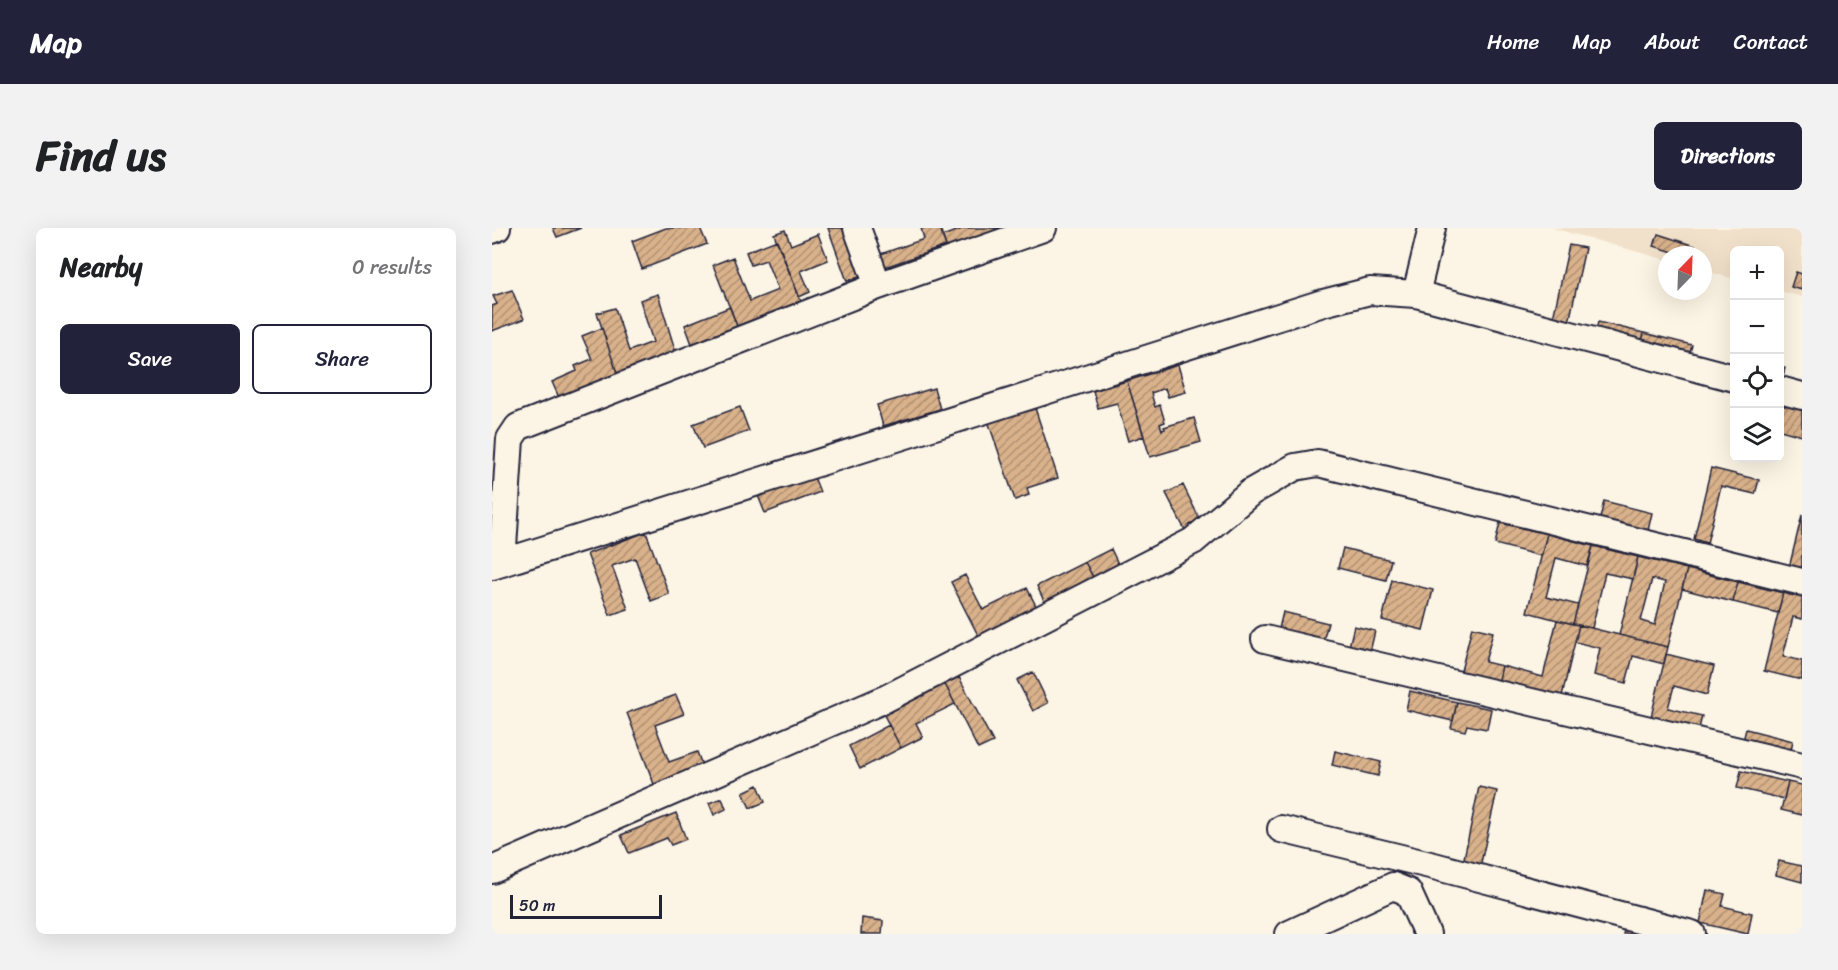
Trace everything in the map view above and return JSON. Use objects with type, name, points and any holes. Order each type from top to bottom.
[{"type":"street","points":[[492,230],[496,228]]},
{"type":"street","points":[[857,228],[878,286]]},
{"type":"street","points":[[1043,228],[878,286],[518,427],[510,439],[497,564],[1323,303],[1370,291],[1416,294],[1730,377]]},
{"type":"street","points":[[1416,294],[1432,228]]},
{"type":"street","points":[[1784,391],[1802,396]]},
{"type":"street","points":[[492,870],[885,699],[1193,542],[1251,492],[1295,467],[1318,463],[1802,582]]},
{"type":"street","points":[[1265,639],[1802,766]]},
{"type":"street","points":[[1281,829],[1434,866],[1692,934]]},
{"type":"street","points":[[1289,934],[1393,886],[1408,892],[1427,934]]},
{"type":"shaded area","points":[[1552,228],[1802,228],[1802,297],[1784,292],[1784,246],[1730,246],[1730,278],[1712,273],[1712,246],[1658,246],[1658,257]]},
{"type":"building","points":[[553,228],[581,228],[557,237]]},
{"type":"building","points":[[666,228],[700,228],[707,244],[642,269],[632,241]]},
{"type":"building","points":[[828,228],[845,228],[862,276],[847,281]]},
{"type":"building","points":[[921,228],[940,228],[946,246],[879,269],[875,256],[924,239]]},
{"type":"building","points":[[965,228],[1012,228],[949,253],[942,236]]},
{"type":"building","points":[[785,230],[791,245],[818,234],[828,260],[801,271],[810,292],[799,297],[774,234]]},
{"type":"building","points":[[1658,234],[1695,246],[1658,247],[1654,246]]},
{"type":"building","points":[[777,240],[801,301],[737,326],[713,265],[733,257],[750,301],[778,290],[766,260],[751,265],[746,252]]},
{"type":"building","points":[[1569,245],[1585,248],[1568,327],[1552,323]]},
{"type":"building","points":[[1796,272],[1802,274],[1802,290],[1791,287]]},
{"type":"building","points":[[512,290],[524,319],[492,331],[492,306],[497,304],[493,296]]},
{"type":"building","points":[[658,294],[676,353],[618,376],[597,313],[615,308],[629,351],[653,342],[640,300]]},
{"type":"building","points":[[730,307],[737,326],[692,344],[685,325]]},
{"type":"building","points":[[1598,322],[1644,333],[1640,349],[1594,338]]},
{"type":"building","points":[[602,328],[618,376],[561,402],[552,382],[577,371],[575,366],[592,359],[582,336]]},
{"type":"building","points":[[1644,333],[1692,345],[1688,361],[1640,349]]},
{"type":"building","points":[[1178,365],[1186,392],[1168,397],[1165,388],[1151,393],[1155,407],[1160,405],[1165,422],[1160,424],[1162,430],[1165,429],[1164,427],[1194,418],[1201,442],[1150,457],[1127,381]]},
{"type":"building","points":[[1127,381],[1144,436],[1128,441],[1117,403],[1098,408],[1093,391]]},
{"type":"building","points":[[934,388],[940,409],[883,426],[877,405]]},
{"type":"building","points":[[1784,404],[1802,408],[1802,436],[1784,431]]},
{"type":"building","points":[[740,407],[749,431],[703,448],[693,424]]},
{"type":"building","points":[[1035,408],[1058,478],[1027,488],[1029,495],[1015,500],[988,421]]},
{"type":"building","points":[[1711,468],[1759,480],[1755,494],[1721,486],[1707,543],[1694,539]]},
{"type":"building","points":[[812,472],[820,492],[765,513],[757,493]]},
{"type":"building","points":[[1183,485],[1203,526],[1187,534],[1166,493]]},
{"type":"building","points":[[1604,501],[1652,513],[1647,535],[1599,523]]},
{"type":"building","points":[[1802,515],[1802,575],[1788,572]]},
{"type":"building","points":[[1500,523],[1547,534],[1541,556],[1495,544]]},
{"type":"building","points":[[646,532],[669,594],[651,601],[635,558],[612,566],[628,609],[610,615],[587,554]]},
{"type":"building","points":[[1547,534],[1593,546],[1587,566],[1556,558],[1546,597],[1578,605],[1573,624],[1527,612]]},
{"type":"building","points":[[1593,546],[1638,557],[1633,579],[1605,573],[1592,628],[1573,624]]},
{"type":"building","points":[[1343,548],[1391,560],[1386,580],[1338,568]]},
{"type":"building","points":[[1111,549],[1119,566],[1094,579],[1085,562]]},
{"type":"building","points":[[1638,557],[1687,569],[1668,647],[1619,635]],"holes":[[[1652,579],[1665,582],[1655,625],[1641,621]]]},
{"type":"building","points":[[1085,562],[1094,579],[1045,603],[1037,586]]},
{"type":"building","points":[[1687,569],[1738,582],[1733,602],[1682,589]]},
{"type":"building","points":[[965,575],[983,610],[1027,588],[1037,608],[979,637],[951,582]]},
{"type":"building","points":[[1392,580],[1433,590],[1423,630],[1382,620]]},
{"type":"building","points":[[1738,582],[1783,593],[1778,613],[1733,602]]},
{"type":"building","points":[[1783,593],[1802,598],[1802,619],[1793,617],[1783,656],[1802,661],[1802,680],[1764,671]]},
{"type":"building","points":[[1283,612],[1328,623],[1322,644],[1278,633]]},
{"type":"building","points":[[1557,620],[1579,625],[1561,700],[1498,684],[1502,666],[1543,677]]},
{"type":"building","points":[[1579,625],[1668,647],[1664,664],[1633,656],[1626,683],[1594,675],[1600,648],[1575,642]]},
{"type":"building","points":[[1354,626],[1375,631],[1369,656],[1348,651]]},
{"type":"building","points":[[1472,627],[1493,632],[1485,662],[1502,666],[1498,684],[1460,675]]},
{"type":"building","points":[[1666,654],[1714,666],[1707,695],[1674,686],[1668,708],[1702,716],[1698,733],[1650,721]]},
{"type":"building","points":[[1033,672],[1048,703],[1033,711],[1017,680]]},
{"type":"building","points":[[959,677],[993,742],[978,749],[945,684]]},
{"type":"building","points":[[945,684],[955,704],[916,723],[923,737],[901,748],[884,715]]},
{"type":"building","points":[[1410,691],[1457,702],[1453,721],[1406,710]]},
{"type":"building","points":[[676,695],[684,714],[655,725],[669,762],[697,752],[705,773],[657,792],[627,713]]},
{"type":"building","points":[[1457,702],[1491,709],[1487,729],[1467,725],[1465,731],[1451,728]]},
{"type":"building","points":[[889,725],[901,748],[860,769],[849,746]]},
{"type":"building","points":[[1746,729],[1793,741],[1790,753],[1743,741]]},
{"type":"building","points":[[1335,751],[1381,762],[1378,776],[1332,765]]},
{"type":"building","points":[[1741,771],[1788,782],[1784,799],[1737,788]]},
{"type":"building","points":[[1788,782],[1802,785],[1802,815],[1781,810]]},
{"type":"building","points":[[758,785],[765,802],[750,808],[743,792]]},
{"type":"building","points":[[1479,787],[1497,791],[1480,867],[1463,863]]},
{"type":"building","points":[[722,798],[726,809],[714,815],[709,803]]},
{"type":"building","points":[[676,813],[686,839],[671,845],[667,838],[629,853],[621,835]]},
{"type":"building","points":[[1779,861],[1802,866],[1802,882],[1776,875]]},
{"type":"building","points":[[1707,890],[1725,894],[1722,906],[1752,913],[1748,934],[1700,923]]},
{"type":"building","points":[[862,918],[883,921],[882,934],[861,934]]},
{"type":"building","points":[[1624,930],[1641,934],[1623,934]]}]
